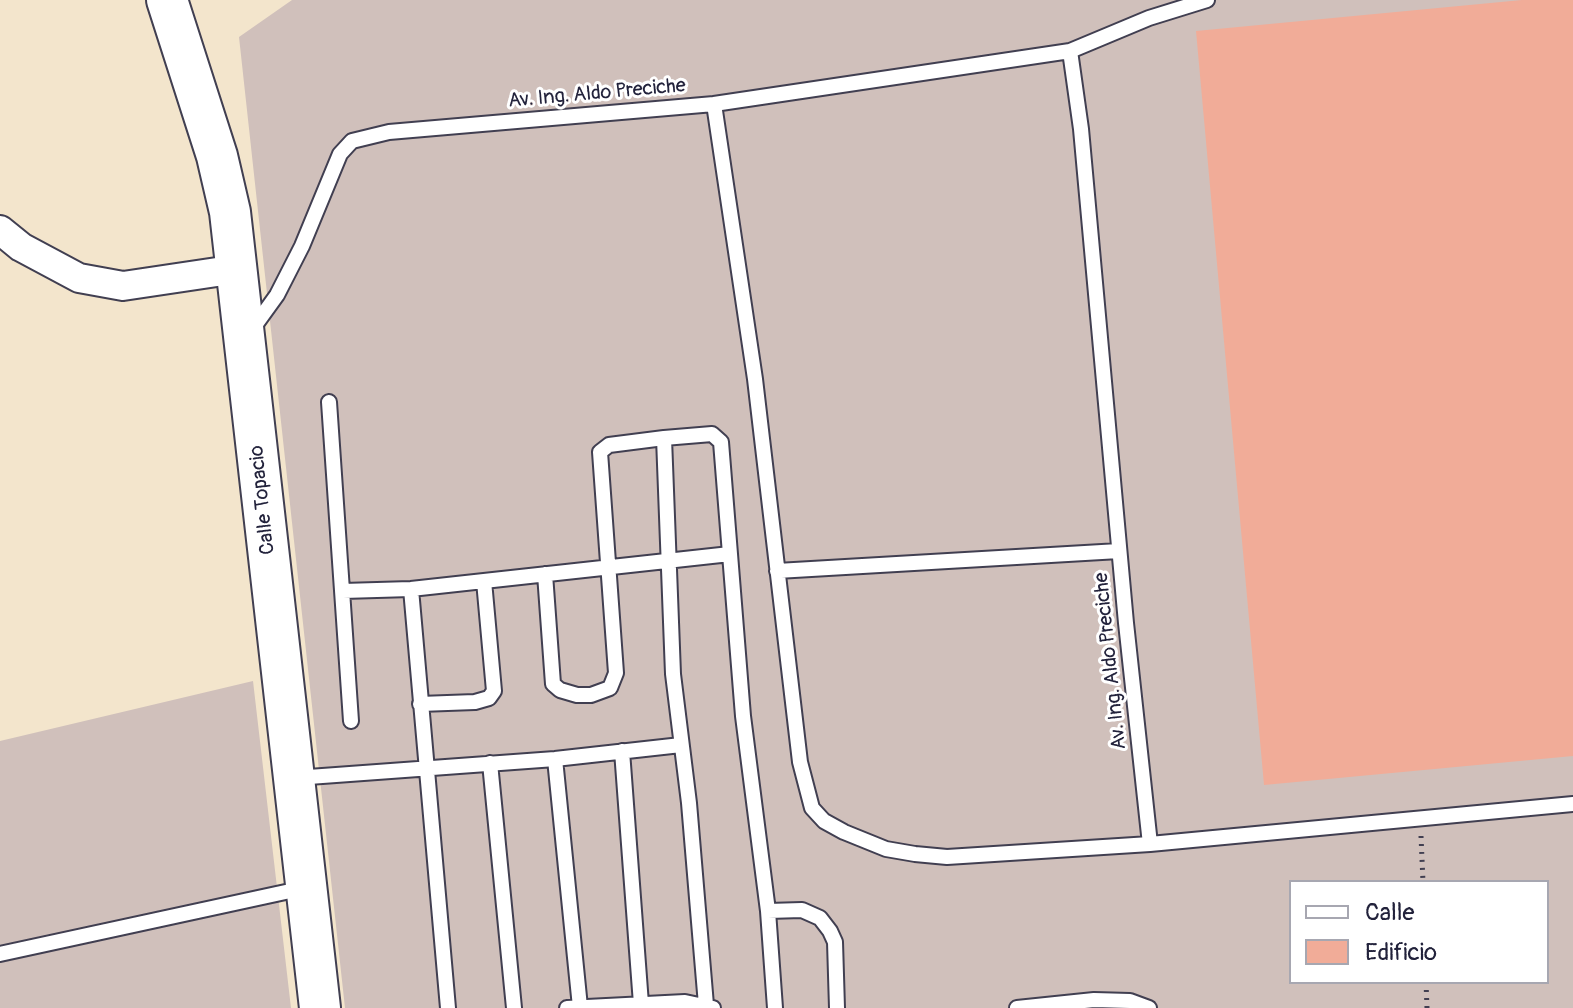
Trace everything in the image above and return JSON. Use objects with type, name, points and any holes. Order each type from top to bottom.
[{"type":"street","name":"Calle Topacio","points":[[170,2],[217,156],[230,212],[320,1008]]},
{"type":"street","points":[[0,230],[21,247],[79,278],[123,286],[237,269]]},
{"type":"lane","name":"Av. Ing. Aldo Preciche","points":[[245,339],[277,295],[302,246],[340,154],[352,141],[389,132],[714,104],[1070,51],[1136,23],[1207,0]]},
{"type":"lane","name":"Av. Ing. Aldo Preciche","points":[[1070,51],[1081,129],[1119,551],[1150,844]]},
{"type":"lane","points":[[714,104],[741,275],[800,762],[812,808],[824,821],[886,849],[947,857],[1150,844],[1573,804]]},
{"type":"lane","points":[[329,402],[351,721]]},
{"type":"lane","points":[[545,574],[553,684],[568,693],[591,695],[610,688],[615,681],[600,452],[609,445],[712,434],[721,442],[743,716],[768,911],[775,1008]]},
{"type":"lane","points":[[555,759],[573,1007],[685,1002],[710,1007],[673,674],[664,438]]},
{"type":"lane","points":[[777,571],[1119,551]]},
{"type":"lane","points":[[343,591],[411,589],[730,554]]},
{"type":"lane","points":[[420,704],[475,702],[489,698],[494,691],[484,581]]},
{"type":"lane","points":[[411,589],[448,1008]]},
{"type":"lane","points":[[295,778],[555,759],[681,745]]},
{"type":"lane","points":[[622,751],[641,1004]]},
{"type":"lane","points":[[490,763],[514,1008]]},
{"type":"lane","points":[[0,954],[307,887]]},
{"type":"lane","points":[[768,911],[802,910],[820,918],[830,931],[835,942],[837,1008]]},
{"type":"lane","points":[[1017,1008],[1130,1001],[1149,1008]]},
{"type":"path","points":[[1421,819],[1423,880]]},
{"type":"path","points":[[1426,984],[1427,1008]]},
{"type":"shaded area","points":[[292,0],[1573,0],[1573,1008],[345,1008],[239,37]]},
{"type":"shaded area","points":[[253,681],[291,1008],[0,1008],[0,741]]},
{"type":"building","points":[[1522,0],[1573,0],[1573,756],[1264,785],[1196,31]]}]
